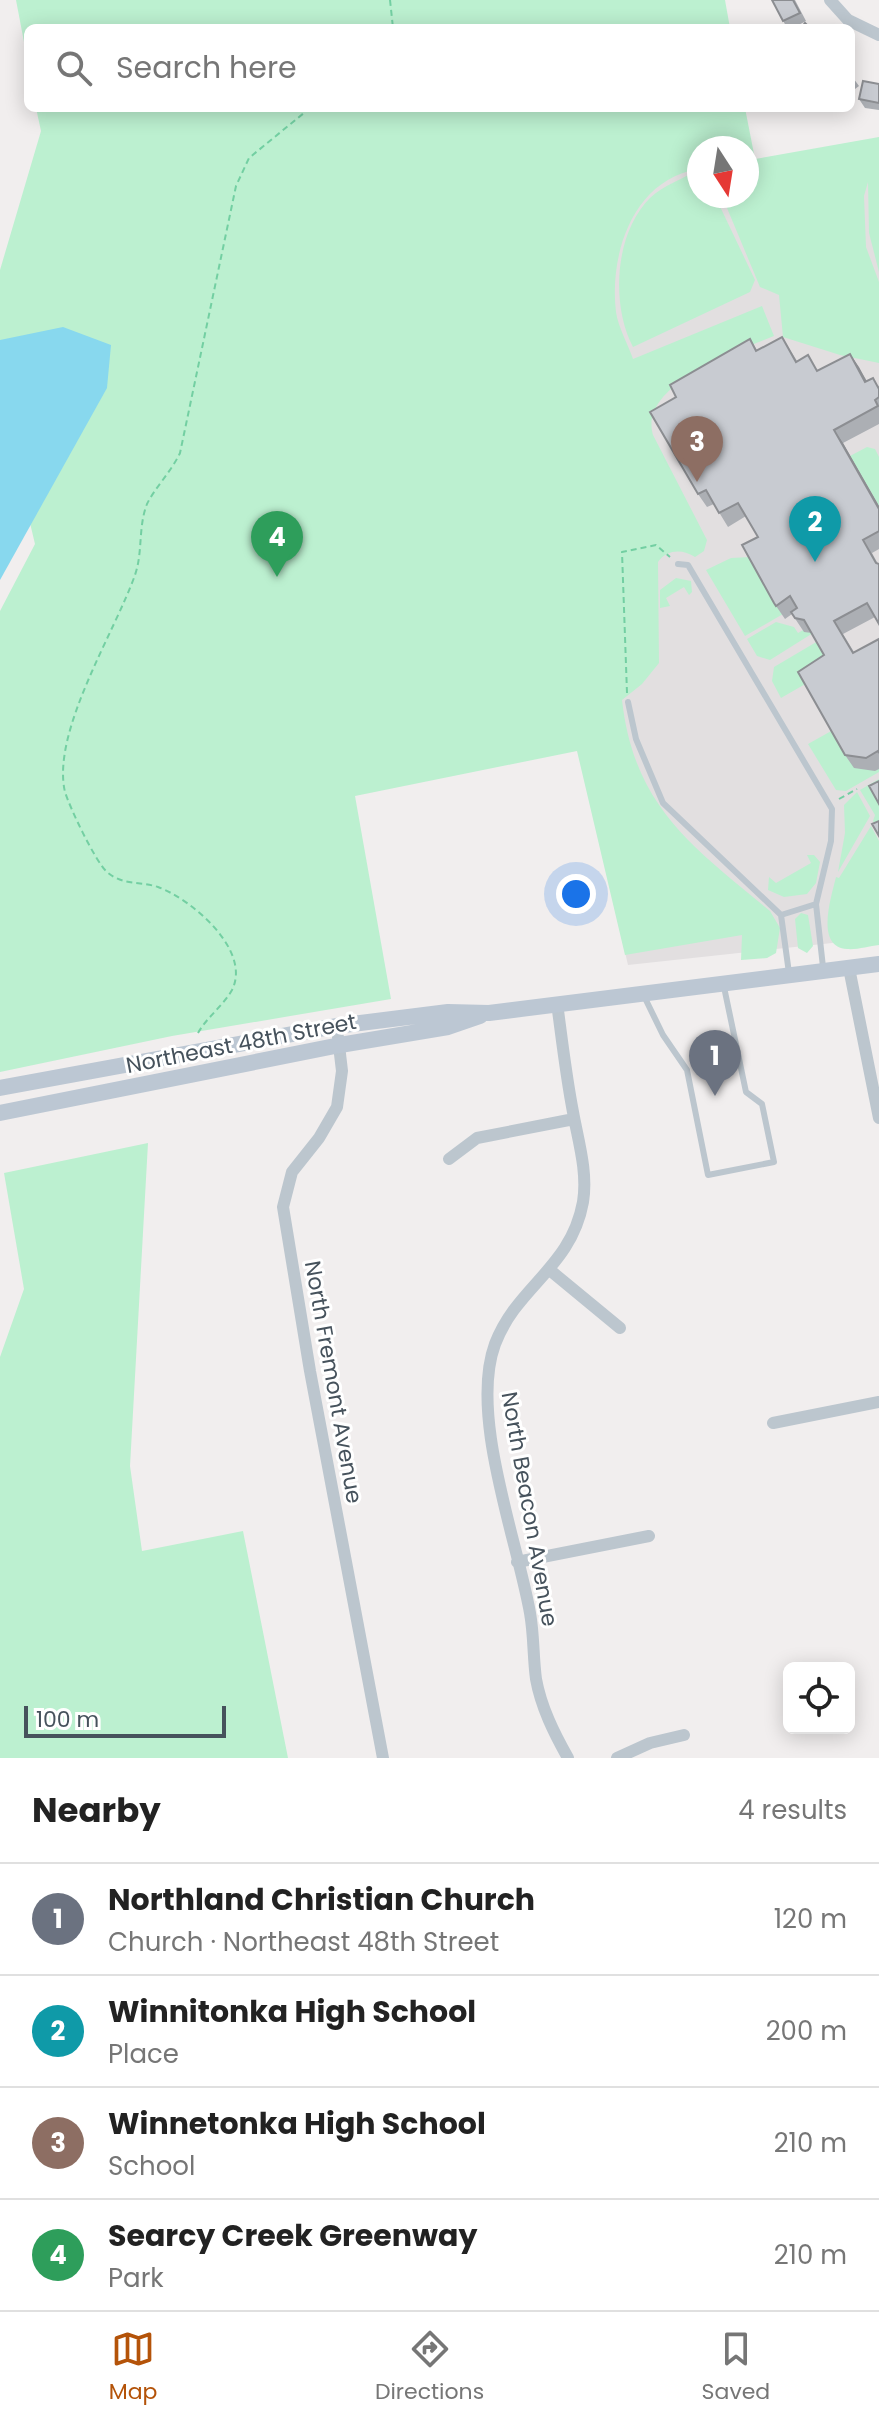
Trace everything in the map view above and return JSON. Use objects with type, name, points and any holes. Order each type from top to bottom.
[{"type":"street","points":[[830,0],[848,20],[879,35]]},
{"type":"street","name":"Northeast 48th Street","points":[[0,1088],[336,1026],[448,1012],[489,1013],[879,964]]},
{"type":"street","points":[[849,968],[879,1118]]},
{"type":"street","name":"North Beacon Avenue","points":[[557,1003],[581,1155],[583,1205],[563,1255],[512,1311],[495,1343],[488,1369],[491,1428],[530,1612],[542,1702],[568,1758]]},
{"type":"street","name":"Northeast 48th Street","points":[[0,1113],[340,1045],[448,1027],[489,1013]]},
{"type":"street","name":"North Fremont Avenue","points":[[336,1026],[342,1071],[337,1107],[319,1138],[292,1172],[283,1207],[310,1371],[383,1758]]},
{"type":"street","points":[[82,1072],[87,1096]]},
{"type":"street","points":[[449,1159],[477,1138],[574,1119]]},
{"type":"street","points":[[551,1271],[620,1328]]},
{"type":"street","points":[[773,1423],[879,1402]]},
{"type":"street","points":[[517,1562],[649,1536]]},
{"type":"street","points":[[617,1758],[650,1743],[684,1735]]},
{"type":"lane","points":[[678,564],[688,565],[832,809],[831,841],[816,904],[824,971]]},
{"type":"lane","points":[[628,702],[636,739],[663,803],[781,915],[789,976]]},
{"type":"lane","points":[[781,915],[816,904]]},
{"type":"lane","points":[[643,993],[663,1035],[687,1070],[708,1175],[774,1162],[762,1104],[746,1092],[724,983]]},
{"type":"path","points":[[390,0],[393,24]]},
{"type":"path","points":[[198,1033],[232,990],[237,967],[228,947],[192,903],[156,887],[123,883],[106,871],[66,794],[62,771],[88,679],[137,571],[140,529],[148,501],[168,477],[180,453],[236,186],[249,158],[305,112]]},
{"type":"path","points":[[628,702],[623,640],[622,552],[656,545],[678,564]]},
{"type":"path","points":[[839,799],[857,789]]},
{"type":"shaded area","points":[[879,137],[879,938],[628,965],[453,213],[687,171],[687,208],[759,208],[759,191]]},
{"type":"green space","points":[[16,0],[725,0],[729,24],[24,24],[24,42]]},
{"type":"green space","points":[[37,112],[746,112],[750,136],[687,136],[687,172],[657,188],[642,204],[630,223],[617,267],[616,312],[633,359],[762,306],[774,336],[694,372],[660,401],[652,417],[653,435],[707,540],[704,551],[695,557],[675,552],[658,562],[659,663],[642,684],[622,700],[639,769],[654,797],[692,844],[770,911],[780,928],[776,953],[767,958],[741,960],[742,935],[625,955],[577,751],[355,796],[391,999],[172,1036],[0,1072],[0,611],[35,544],[0,397],[0,270],[41,131]]},
{"type":"green space","points":[[879,137],[879,272],[869,233],[868,182],[864,196],[866,247],[879,282],[879,363],[840,355],[783,337],[779,295],[760,287],[727,208],[759,208],[759,158]]},
{"type":"green space","points":[[687,175],[687,208],[721,208],[755,280],[750,292],[633,347],[621,311],[619,291],[623,250],[638,213],[661,189]]},
{"type":"green space","points":[[867,447],[875,449],[879,457],[879,506],[850,456]]},
{"type":"green space","points":[[751,557],[783,614],[745,636],[706,570],[731,558]]},
{"type":"green space","points":[[676,578],[691,581],[692,592],[689,595],[684,587],[666,598],[670,606],[660,608],[660,590]]},
{"type":"green space","points":[[776,622],[794,627],[798,633],[803,630],[813,633],[770,660],[757,656],[747,639]]},
{"type":"green space","points":[[818,641],[833,668],[781,698],[772,681],[774,667]]},
{"type":"green space","points":[[833,730],[879,769],[879,772],[846,791],[836,790],[808,744]]},
{"type":"green space","points":[[879,779],[879,832],[873,821],[875,815],[860,790]]},
{"type":"green space","points":[[857,792],[870,816],[838,872],[845,833],[844,805]]},
{"type":"green space","points":[[871,826],[879,841],[879,945],[847,949],[837,946],[831,939],[828,930],[829,907],[836,877],[839,878]]},
{"type":"green space","points":[[807,855],[814,855],[820,862],[816,883],[807,894],[784,897],[768,890],[769,877],[776,883],[811,863]]},
{"type":"green space","points":[[801,913],[808,915],[813,946],[807,953],[798,948],[795,919]]},
{"type":"green space","points":[[148,1143],[130,1466],[142,1551],[243,1531],[288,1758],[0,1758],[0,1357],[24,1289],[4,1173]]},
{"type":"water","points":[[63,327],[111,345],[107,388],[0,580],[0,340]]},
{"type":"building","points":[[772,0],[793,0],[800,13],[783,21]]},
{"type":"building","points":[[863,81],[879,84],[879,103],[859,99]]},
{"type":"building","points":[[782,337],[796,362],[808,355],[817,371],[850,354],[865,382],[873,378],[879,389],[879,397],[875,400],[878,406],[834,430],[879,509],[879,531],[863,540],[879,564],[879,624],[867,603],[834,621],[853,653],[879,639],[879,753],[866,758],[845,755],[798,672],[824,655],[804,620],[795,618],[791,612],[797,608],[790,596],[776,606],[774,603],[742,545],[758,537],[738,503],[719,513],[706,490],[698,494],[650,412],[676,397],[670,385],[750,339],[756,351]]},
{"type":"building","points":[[879,781],[879,804],[869,786]]},
{"type":"building","points":[[879,821],[879,836],[872,824]]},
{"type":"place","name":"Winnetonka High School","points":[[697,482]]},
{"type":"place","name":"Winnitonka High School","points":[[815,562]]},
{"type":"place","name":"Searcy Creek Greenway","points":[[277,577]]},
{"type":"place","name":"Northland Christian Church","points":[[715,1096]]}]
